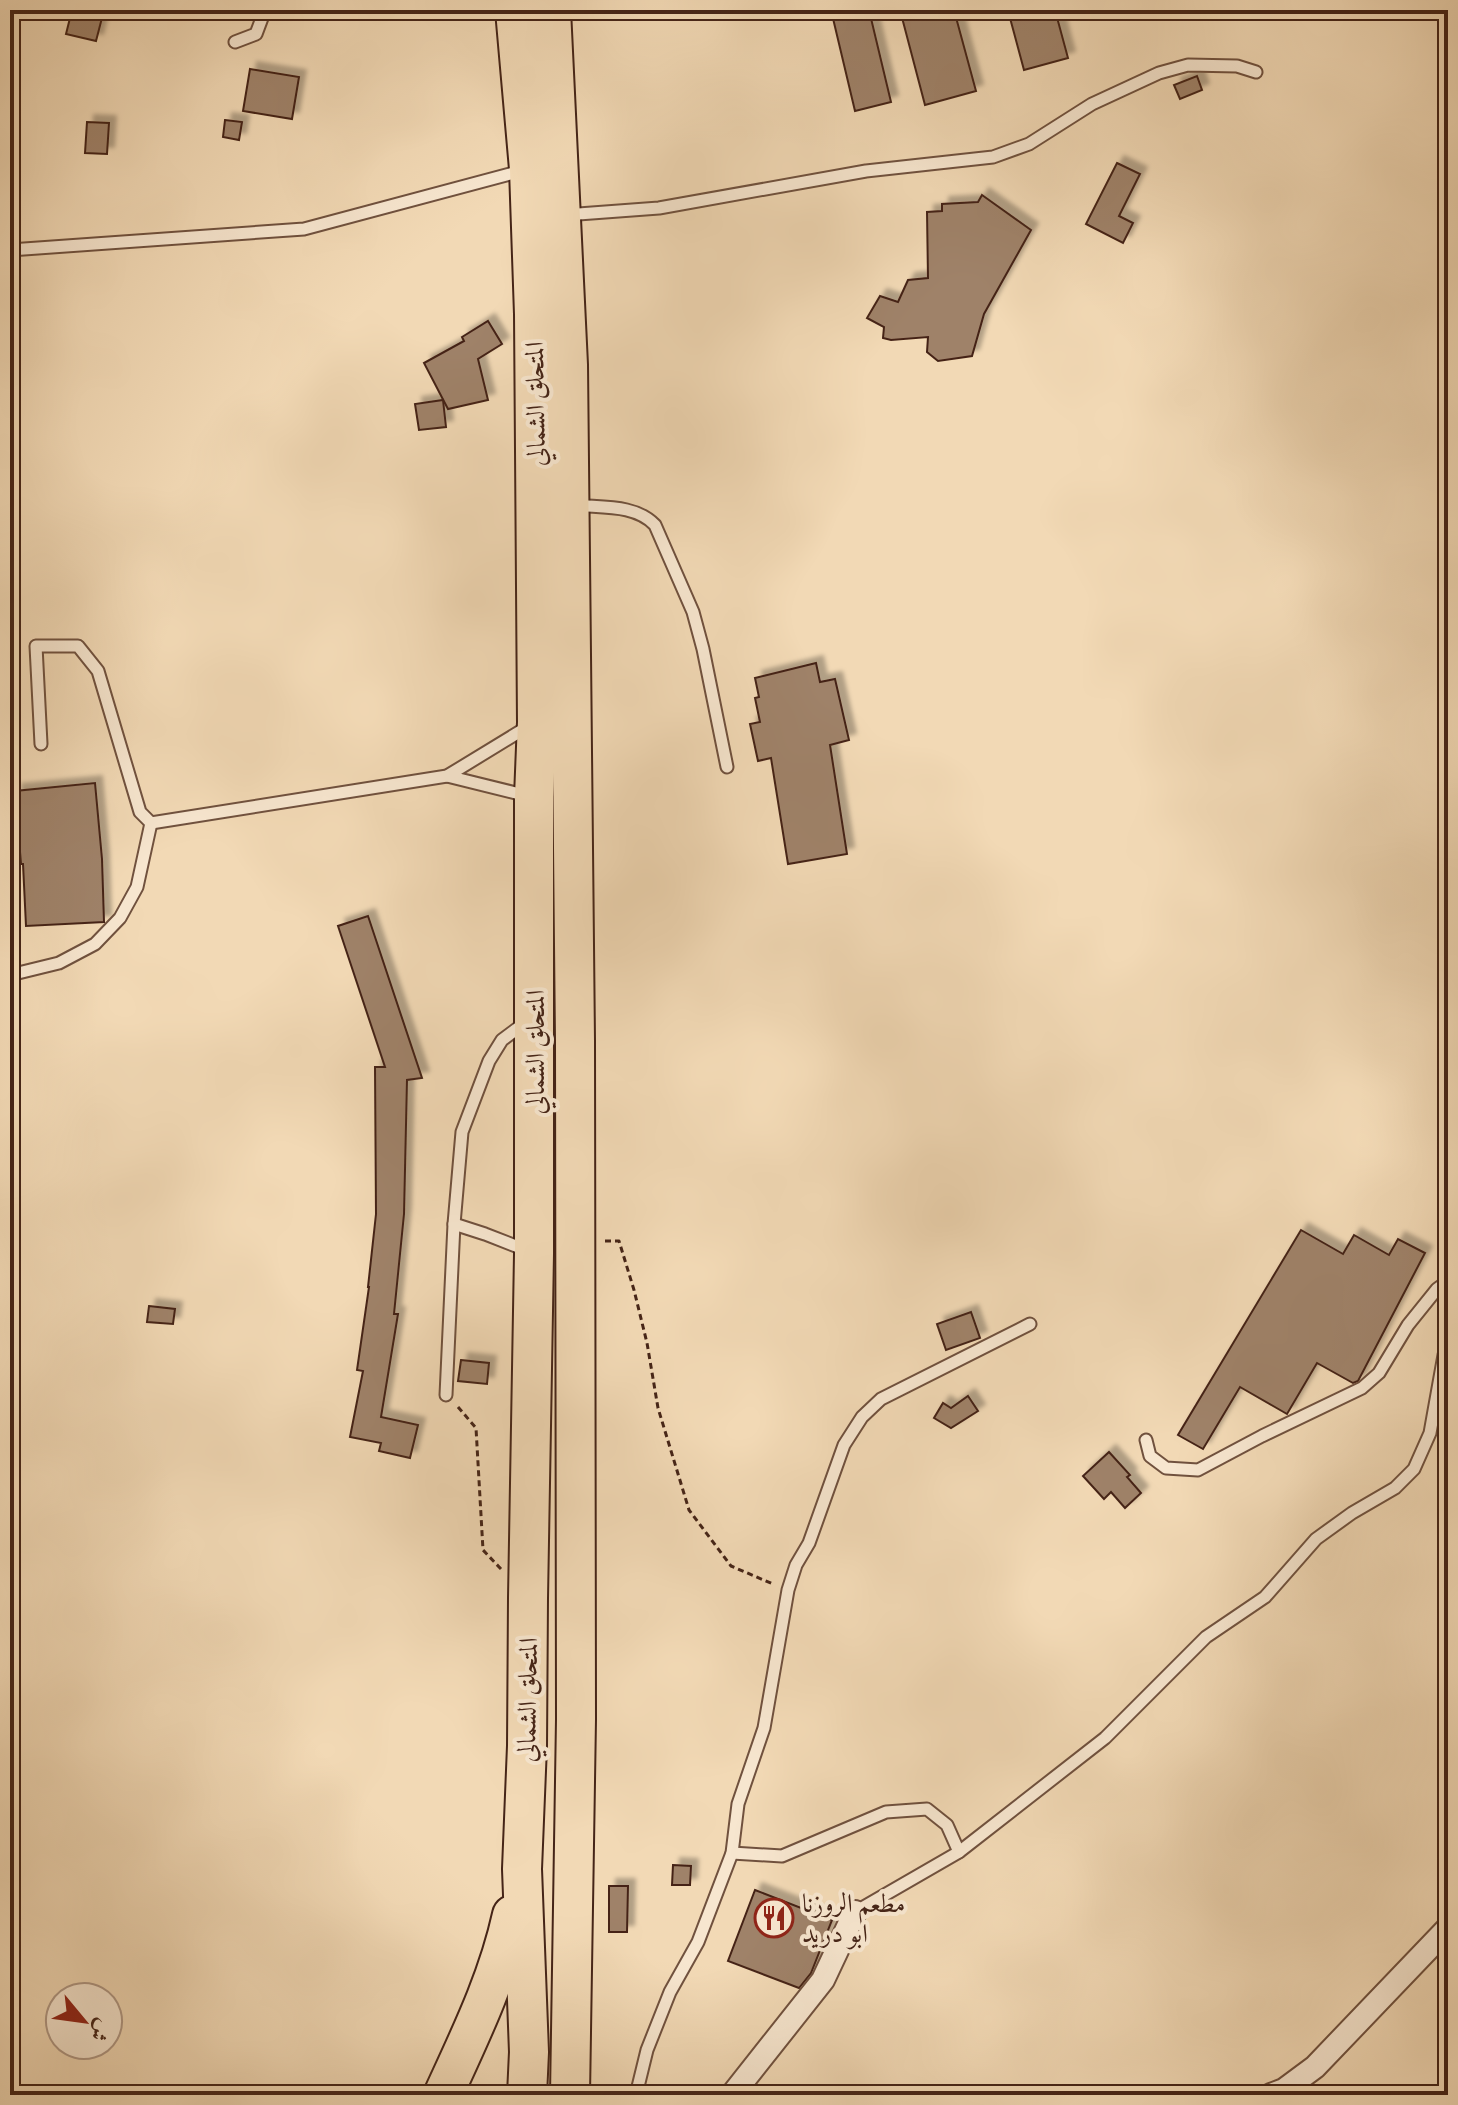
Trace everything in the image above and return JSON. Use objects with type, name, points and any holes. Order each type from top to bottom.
[{"type":"highway","name":"المتحلق الشمالي","points":[[515,10],[529,169],[535,369],[534,1254],[527,1746],[522,1869],[529,2052],[527,2095]]},
{"type":"highway","name":"المتحلق الشمالي","points":[[551,10],[568,365],[575,1025],[576,1719],[570,2095]]},
{"type":"highway","points":[[443,2095],[480,2014],[504,1950],[522,1869]]},
{"type":"highway","points":[[573,1947],[587,2095]]},
{"type":"street","points":[[732,2095],[823,1980],[855,1912]]},
{"type":"street","points":[[1271,2095],[1284,2090],[1315,2067],[1448,1928]]},
{"type":"lane","points":[[235,42],[256,34],[265,10]]},
{"type":"lane","points":[[561,215],[659,208],[866,171],[993,157],[1029,144],[1092,104],[1159,73],[1188,65],[1237,66],[1256,72]]},
{"type":"lane","points":[[10,250],[304,229],[529,169]]},
{"type":"lane","points":[[569,505],[638,512],[655,525],[693,612],[727,767]]},
{"type":"lane","points":[[41,744],[36,646],[78,646],[98,671],[140,812],[151,823]]},
{"type":"lane","points":[[151,823],[447,776],[537,722]]},
{"type":"lane","points":[[447,776],[534,797]]},
{"type":"lane","points":[[10,975],[59,963],[95,944],[120,918],[137,887],[151,823]]},
{"type":"lane","points":[[446,1395],[462,1132],[489,1061],[502,1040],[522,1027],[535,1013]]},
{"type":"lane","points":[[454,1224],[534,1254]]},
{"type":"lane","points":[[1146,1440],[1150,1456],[1166,1468],[1198,1470],[1362,1388],[1379,1373],[1408,1325],[1437,1289],[1448,1281]]},
{"type":"lane","points":[[636,2095],[647,2050],[670,1992],[698,1942],[732,1853],[738,1804],[764,1728],[788,1590],[796,1565],[809,1543],[844,1445],[862,1417],[881,1399],[1030,1324]]},
{"type":"lane","points":[[855,1912],[959,1852],[1105,1738],[1206,1637],[1265,1597],[1316,1539],[1395,1488],[1414,1469],[1430,1433],[1448,1344]]},
{"type":"lane","points":[[732,1853],[782,1856],[886,1812],[927,1809],[947,1825],[959,1852]]},
{"type":"path","points":[[575,1242],[619,1241],[647,1343],[658,1408],[689,1510],[731,1566],[788,1590]]},
{"type":"path","points":[[446,1395],[476,1428],[483,1550],[528,1598]]},
{"type":"building","points":[[72,10],[104,10],[96,41],[66,34]]},
{"type":"building","points":[[831,10],[869,10],[891,102],[855,111]]},
{"type":"building","points":[[900,10],[954,10],[976,91],[925,105]]},
{"type":"building","points":[[1041,10],[1055,10],[1068,58],[1024,70],[1010,18]]},
{"type":"building","points":[[250,69],[299,77],[292,119],[243,111]]},
{"type":"building","points":[[1197,76],[1202,90],[1180,99],[1174,85]]},
{"type":"building","points":[[225,120],[242,122],[239,140],[223,137]]},
{"type":"building","points":[[87,122],[109,123],[107,154],[85,153]]},
{"type":"building","points":[[1117,163],[1140,174],[1119,216],[1133,223],[1123,243],[1086,224]]},
{"type":"building","points":[[982,195],[1031,230],[984,314],[972,356],[938,361],[927,352],[928,337],[883,338],[884,327],[867,318],[880,296],[898,302],[908,280],[928,278],[927,212],[942,211],[942,204],[978,202]]},
{"type":"building","points":[[488,321],[502,344],[478,359],[488,400],[448,409],[424,363],[464,341],[462,337]]},
{"type":"building","points":[[443,400],[446,427],[419,430],[415,404]]},
{"type":"building","points":[[816,663],[820,682],[835,679],[849,740],[830,745],[847,854],[788,864],[771,758],[758,761],[750,724],[760,722],[755,678]]},
{"type":"building","points":[[95,783],[104,922],[26,926],[15,791]]},
{"type":"building","points":[[368,916],[422,1078],[407,1080],[404,1214],[394,1314],[398,1314],[381,1417],[418,1425],[410,1458],[379,1451],[381,1443],[350,1437],[363,1371],[357,1370],[376,1214],[375,1067],[385,1067],[338,926]]},
{"type":"building","points":[[1301,1230],[1343,1254],[1354,1235],[1389,1255],[1398,1239],[1425,1253],[1358,1381],[1353,1383],[1317,1363],[1287,1414],[1240,1387],[1203,1449],[1178,1435]]},
{"type":"building","points":[[149,1306],[175,1309],[173,1324],[147,1322]]},
{"type":"building","points":[[971,1312],[980,1338],[946,1350],[937,1324]]},
{"type":"building","points":[[461,1360],[489,1363],[487,1384],[458,1381]]},
{"type":"building","points":[[968,1396],[978,1411],[951,1428],[934,1418],[943,1403],[951,1408]]},
{"type":"building","points":[[1109,1452],[1130,1475],[1127,1477],[1141,1493],[1125,1508],[1111,1492],[1104,1499],[1083,1476]]},
{"type":"building","points":[[673,1865],[691,1866],[690,1885],[672,1885]]},
{"type":"building","points":[[609,1886],[628,1886],[627,1932],[609,1932]]},
{"type":"building","points":[[755,1890],[832,1920],[811,1973],[799,1988],[728,1961]]},
{"type":"place","name":"مطعم الروزنا ابو دريد","points":[[774,1918]]}]
